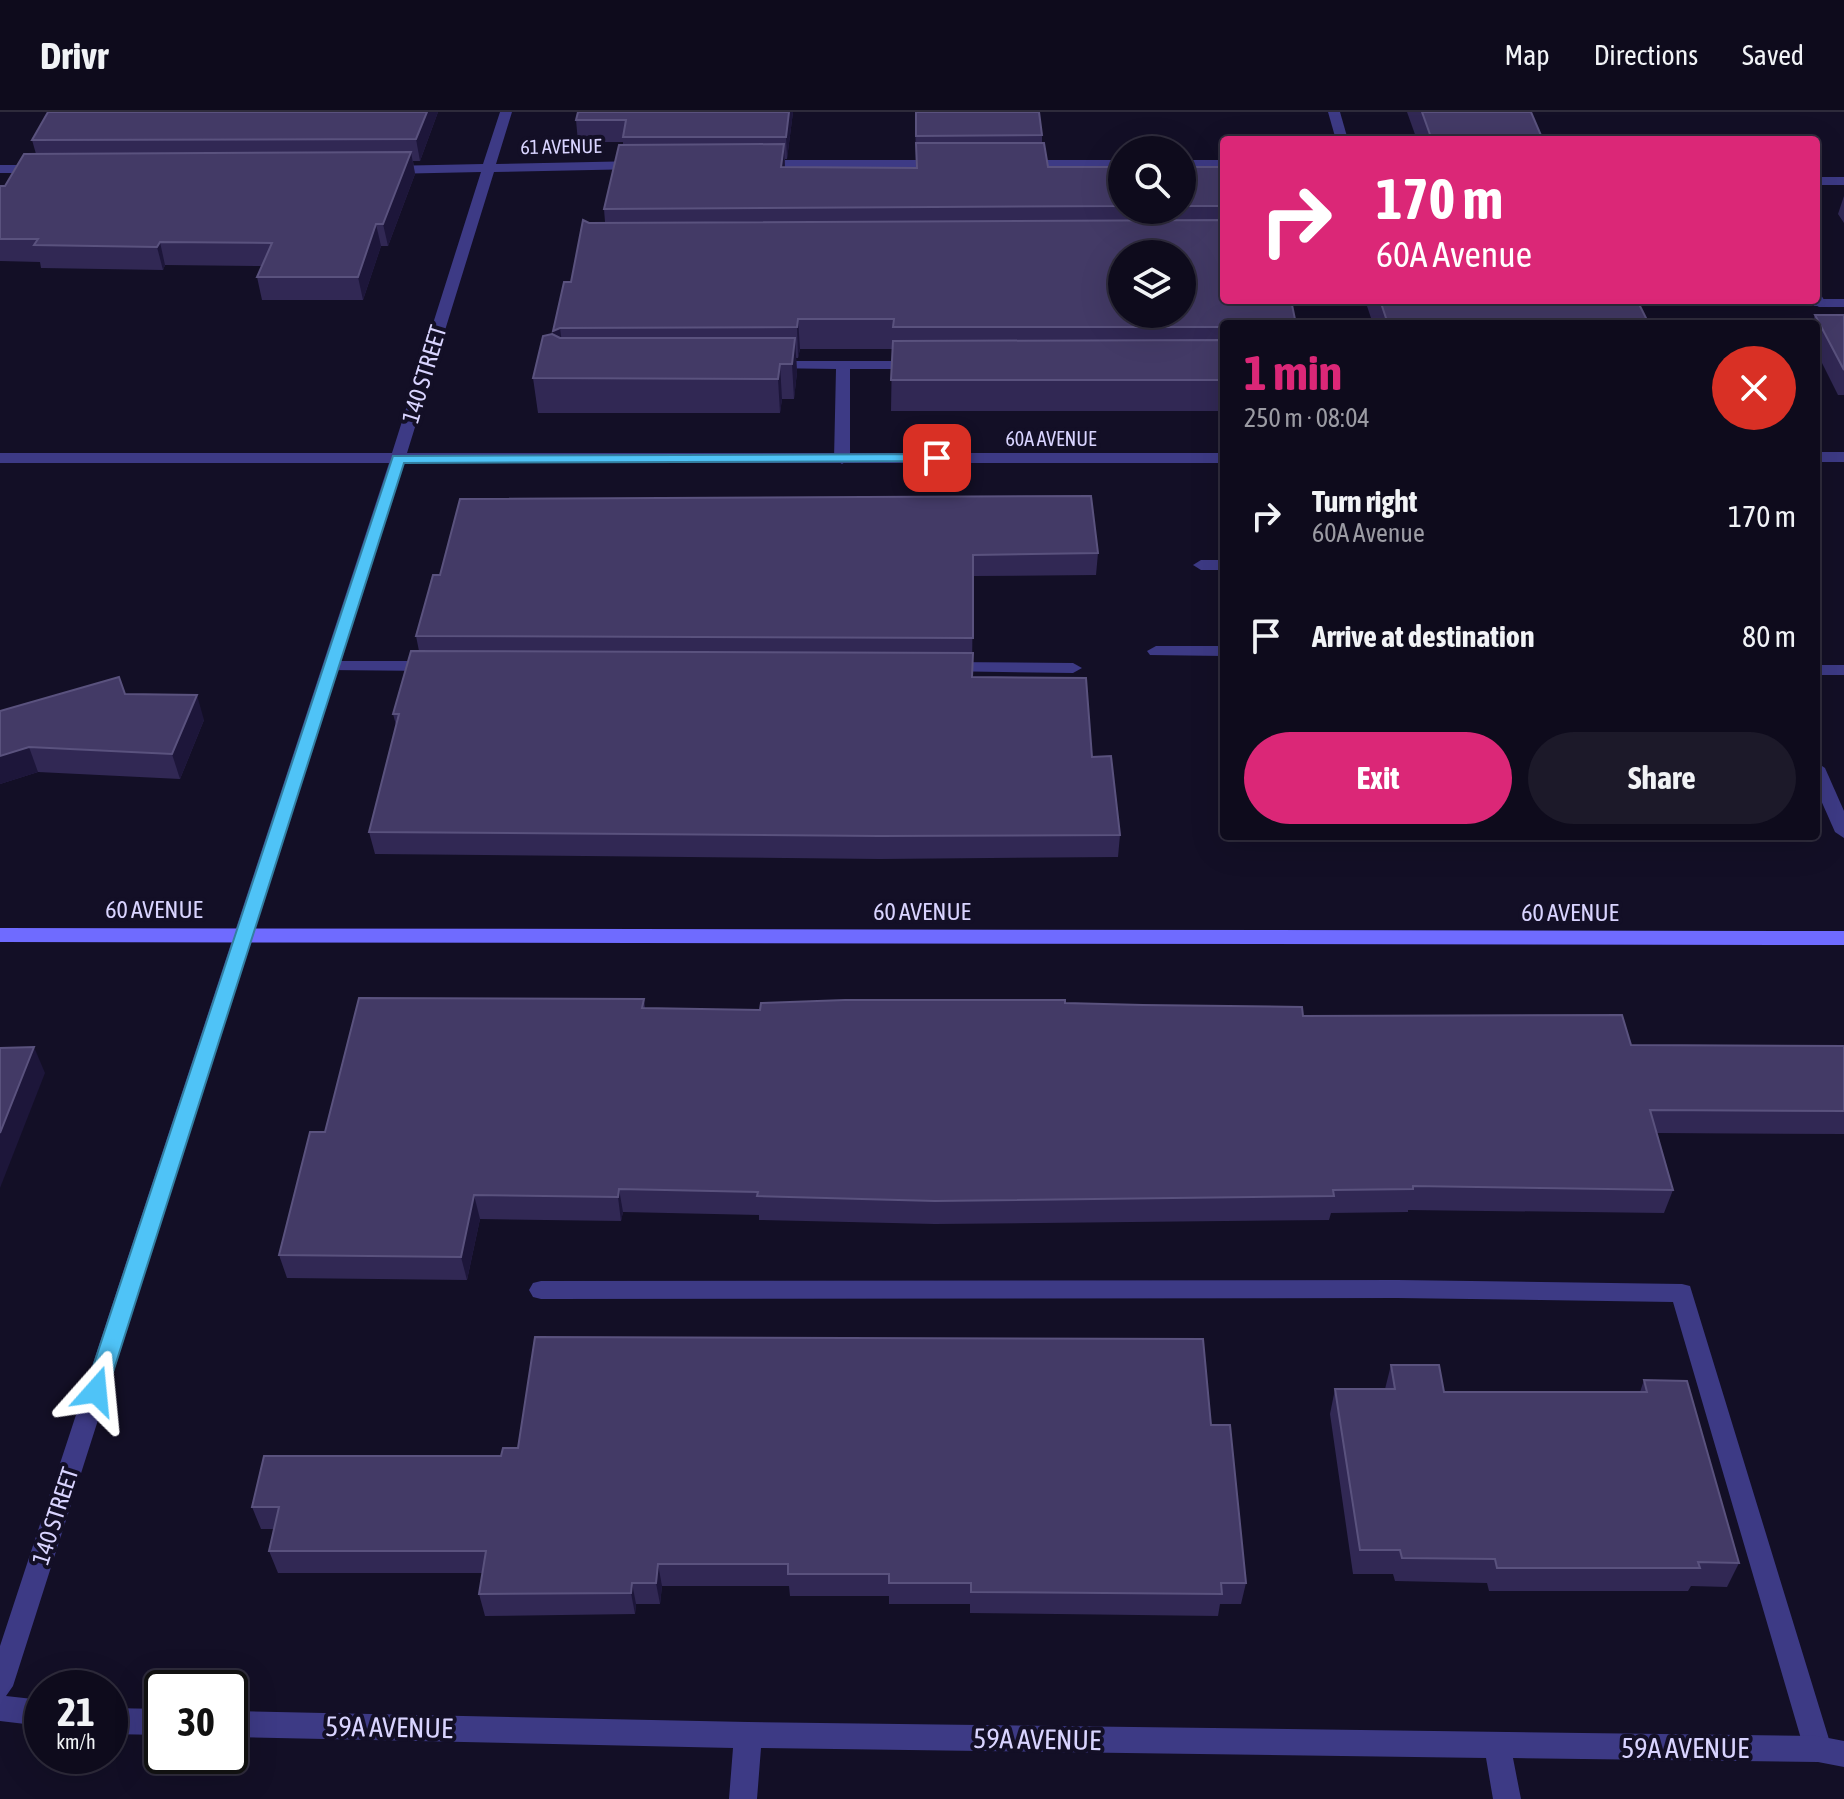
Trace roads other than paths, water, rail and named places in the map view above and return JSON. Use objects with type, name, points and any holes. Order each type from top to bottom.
[{"type":"street","name":"140 STREET","points":[[0,1686],[333,666],[486,167],[506,112]]},
{"type":"street","points":[[1334,112],[1341,136]]},
{"type":"street","points":[[748,164],[966,164]]},
{"type":"street","points":[[1013,164],[1108,164]]},
{"type":"street","points":[[1196,164],[1220,164]]},
{"type":"street","name":"61 AVENUE","points":[[370,170],[654,165]]},
{"type":"street","points":[[0,169],[62,169]]},
{"type":"street","points":[[1820,181],[1844,181]]},
{"type":"street","points":[[1820,300],[1844,303]]},
{"type":"street","points":[[750,365],[939,365]]},
{"type":"street","points":[[842,459],[843,365]]},
{"type":"street","points":[[1820,457],[1844,457]]},
{"type":"street","name":"60A AVENUE","points":[[0,458],[1220,458]]},
{"type":"street","points":[[1201,565],[1220,565]]},
{"type":"street","points":[[1156,651],[1220,651]]},
{"type":"street","points":[[333,666],[458,666]]},
{"type":"street","points":[[930,667],[1073,668]]},
{"type":"street","points":[[1820,670],[1844,670]]},
{"type":"street","points":[[1820,777],[1844,832]]},
{"type":"street","name":"60 AVENUE","points":[[0,935],[1844,938]]},
{"type":"street","points":[[541,1290],[1397,1289],[1682,1293],[1831,1752]]},
{"type":"street","points":[[0,1708],[24,1711]]},
{"type":"street","name":"59A AVENUE","points":[[248,1724],[1831,1752]]},
{"type":"street","points":[[743,1799],[748,1735]]},
{"type":"street","points":[[1497,1746],[1507,1799]]}]
